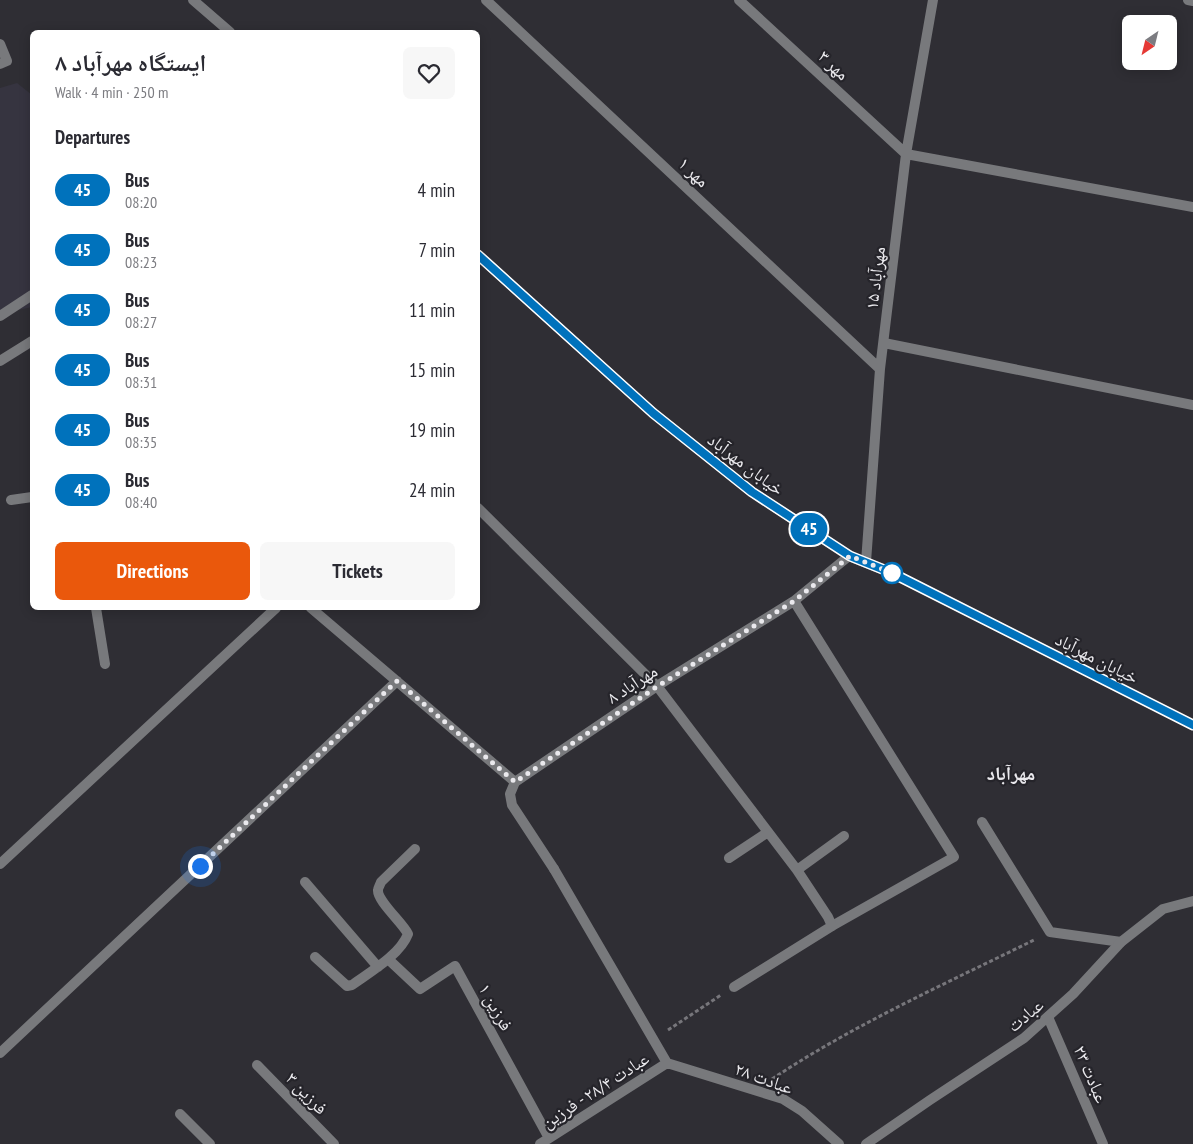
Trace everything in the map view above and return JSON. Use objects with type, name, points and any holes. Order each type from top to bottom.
[{"type":"street","points":[[193,0],[228,30]]},
{"type":"street","name":"مهر ۱","points":[[486,0],[880,369]]},
{"type":"street","name":"مهر ۳","points":[[739,0],[906,154]]},
{"type":"street","name":"مهرآباد ۱۵","points":[[866,562],[880,369],[906,154],[932,0]]},
{"type":"street","points":[[1188,0],[1193,1]]},
{"type":"street","points":[[0,44],[7,60],[0,64]]},
{"type":"street","points":[[906,154],[1193,207]]},
{"type":"street","name":"خیابان مهرآباد","points":[[480,257],[653,413],[752,492],[850,556],[892,573],[1193,725]]},
{"type":"street","points":[[0,316],[30,297]]},
{"type":"street","points":[[0,361],[30,342]]},
{"type":"street","points":[[884,343],[1193,405]]},
{"type":"street","points":[[11,500],[30,497]]},
{"type":"street","points":[[480,510],[658,686],[797,870],[832,926]]},
{"type":"street","name":"مهرآباد ۸","points":[[515,782],[658,686],[794,601],[850,556]]},
{"type":"street","points":[[734,987],[832,926],[954,858],[794,601]]},
{"type":"street","points":[[96,610],[105,664]]},
{"type":"street","points":[[0,864],[274,610]]},
{"type":"street","points":[[313,610],[515,782],[510,794],[512,806],[554,870],[667,1062]]},
{"type":"street","points":[[0,1053],[397,681]]},
{"type":"street","points":[[982,822],[1050,932],[1121,942]]},
{"type":"street","points":[[729,858],[768,832]]},
{"type":"street","points":[[797,870],[844,836]]},
{"type":"street","points":[[315,957],[347,986],[352,985],[378,967],[406,941],[408,934],[405,928],[379,896],[378,889],[381,882],[415,849]]},
{"type":"street","points":[[305,882],[378,967]]},
{"type":"street","name":"عبادت","points":[[866,1144],[1024,1038],[1073,994],[1121,942],[1163,909],[1193,901]]},
{"type":"street","name":"فرزین ۱","points":[[388,959],[420,989],[455,966],[549,1138]]},
{"type":"street","name":"عبادت ۲۳","points":[[1048,1017],[1103,1144]]},
{"type":"street","name":"عبادت ۲۸","points":[[667,1062],[783,1099],[802,1111],[839,1144]]},
{"type":"street","name":"عبادت ۲۸/۴ - فرزین","points":[[540,1144],[667,1062]]},
{"type":"street","name":"فرزین ۳","points":[[257,1065],[334,1144]]},
{"type":"street","points":[[180,1114],[210,1144]]},
{"type":"path","points":[[754,1090],[798,1062],[865,1024],[1050,932]]},
{"type":"path","points":[[653,1040],[734,987]]},
{"type":"shaded area","points":[[17,83],[30,93],[30,307],[0,314],[0,88]]},
{"type":"bus line","name":"45","points":[[480,257],[653,413],[752,492],[850,556],[892,573],[1193,725]]},
{"type":"district","name":"مهرآباد","points":[[1011,773]]},
{"type":"route","points":[[200,866],[397,681],[515,782],[658,686],[794,601],[850,556],[892,573]]}]
